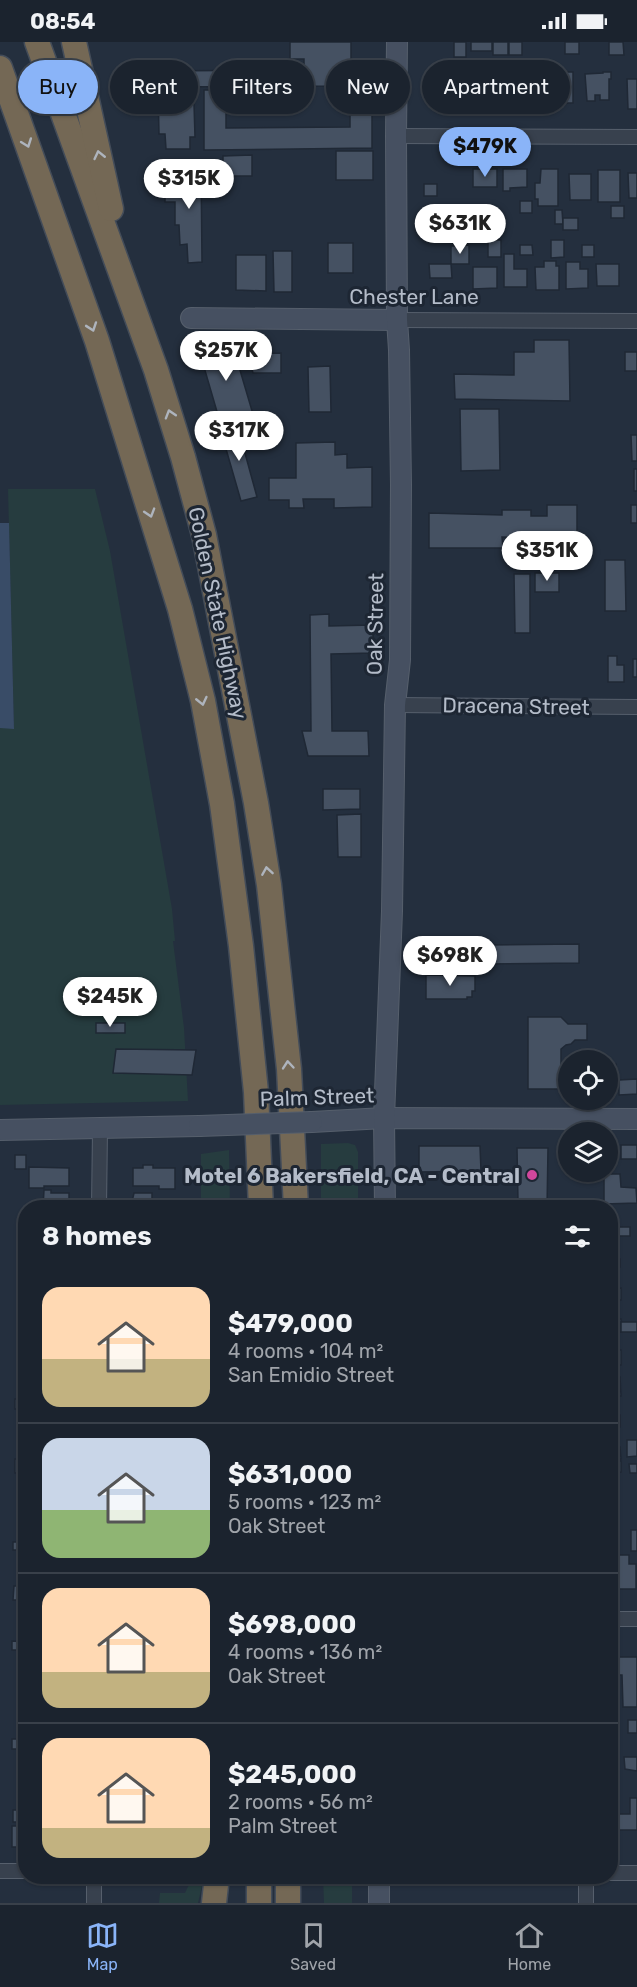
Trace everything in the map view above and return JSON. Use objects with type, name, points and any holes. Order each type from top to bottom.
[{"type":"highway","name":"Golden State Highway","points":[[37,42],[156,370],[204,535],[256,803],[269,885],[288,1058],[296,1200]]},
{"type":"highway","points":[[74,42],[136,314]]},
{"type":"highway","name":"Golden State Highway","points":[[0,68],[97,341],[180,609],[203,701],[222,804],[242,946],[255,1082],[261,1200]]},
{"type":"highway","points":[[214,1903],[216,1884]]},
{"type":"highway","points":[[259,1884],[259,1903]]},
{"type":"highway","points":[[288,1884],[288,1903]]},
{"type":"main road","name":"Oak Street","points":[[385,1200],[384,1119],[392,911],[395,705],[400,660],[400,395],[397,320],[396,136],[398,42]]},
{"type":"main road","name":"Chester Lane","points":[[191,318],[397,320]]},
{"type":"main road","name":"Palm Street","points":[[0,1130],[100,1129],[384,1119],[637,1119]]},
{"type":"main road","points":[[379,1884],[379,1903]]},
{"type":"street","points":[[396,136],[637,137]]},
{"type":"street","name":"Chester Lane","points":[[397,320],[637,321]]},
{"type":"street","name":"Dracena Street","points":[[395,705],[637,708]]},
{"type":"street","points":[[99,1200],[100,1129]]},
{"type":"street","points":[[618,1619],[637,1619]]},
{"type":"street","points":[[0,1871],[18,1871]]},
{"type":"street","points":[[618,1873],[637,1874]]},
{"type":"street","points":[[94,1884],[94,1903]]},
{"type":"street","points":[[586,1884],[586,1903]]},
{"type":"green space","points":[[8,489],[95,489],[110,551],[172,909],[175,941],[173,941],[184,1028],[188,1101],[0,1105],[0,728],[14,728]]},
{"type":"green space","points":[[321,1144],[355,1145],[358,1152],[358,1200],[321,1200]]},
{"type":"green space","points":[[229,1150],[230,1200],[201,1200],[201,1154]]},
{"type":"green space","points":[[189,1884],[202,1884],[198,1903],[159,1903],[160,1893],[185,1893]]},
{"type":"green space","points":[[323,1884],[352,1884],[352,1903],[324,1903]]},
{"type":"water","points":[[0,523],[9,523],[14,729],[0,728]]},
{"type":"building","points":[[290,42],[351,42],[351,60],[326,60],[326,86],[314,86],[314,60],[290,59]]},
{"type":"building","points":[[454,42],[466,42],[466,57],[454,57]]},
{"type":"building","points":[[471,42],[492,42],[492,51],[471,51]]},
{"type":"building","points":[[493,42],[508,42],[508,55],[493,55]]},
{"type":"building","points":[[509,42],[522,42],[522,55],[509,55]]},
{"type":"building","points":[[565,42],[579,42],[579,54],[565,54]]},
{"type":"building","points":[[609,42],[623,42],[624,55],[609,55]]},
{"type":"building","points":[[198,71],[210,71],[210,87],[198,87]]},
{"type":"building","points":[[570,72],[573,72],[573,103],[570,103]]},
{"type":"building","points":[[611,72],[609,100],[600,100],[600,95],[595,95],[595,101],[587,101],[585,74]]},
{"type":"building","points":[[627,79],[637,79],[637,109],[628,109]]},
{"type":"building","points":[[204,90],[210,90],[210,114],[226,114],[226,128],[350,127],[350,115],[372,115],[372,148],[204,150]]},
{"type":"building","points":[[159,114],[194,114],[195,137],[190,137],[190,149],[166,149],[165,134],[159,134]]},
{"type":"building","points":[[336,151],[373,151],[373,180],[336,180]]},
{"type":"building","points":[[252,155],[252,176],[223,176],[223,156]]},
{"type":"building","points":[[184,164],[201,164],[202,262],[188,263],[187,244],[180,245],[179,225],[175,225],[175,202],[165,202],[165,186],[177,186],[177,178],[184,178]]},
{"type":"building","points":[[473,169],[497,169],[497,187],[473,187]]},
{"type":"building","points":[[503,169],[527,169],[527,187],[510,188],[510,191],[503,191]]},
{"type":"building","points":[[541,169],[558,169],[558,206],[538,206],[538,199],[535,199],[535,183],[540,183]]},
{"type":"building","points":[[598,170],[620,170],[620,202],[598,202]]},
{"type":"building","points":[[628,173],[637,173],[637,198],[629,198]]},
{"type":"building","points":[[569,174],[591,174],[591,200],[570,200]]},
{"type":"building","points":[[424,184],[437,184],[437,196],[424,196]]},
{"type":"building","points":[[520,201],[532,201],[532,213],[520,213]]},
{"type":"building","points":[[611,206],[624,206],[624,218],[611,218]]},
{"type":"building","points":[[555,210],[562,210],[563,224],[555,224]]},
{"type":"building","points":[[563,218],[578,218],[578,230],[563,230]]},
{"type":"building","points":[[488,240],[501,240],[501,257],[488,257]]},
{"type":"building","points":[[551,240],[564,240],[564,257],[551,258]]},
{"type":"building","points":[[328,243],[353,243],[353,273],[328,273]]},
{"type":"building","points":[[469,245],[469,264],[451,264],[451,246]]},
{"type":"building","points":[[520,245],[532,245],[533,255],[520,255]]},
{"type":"building","points":[[582,245],[594,245],[594,257],[582,257]]},
{"type":"building","points":[[273,251],[292,251],[292,292],[274,292]]},
{"type":"building","points":[[504,254],[514,254],[514,269],[527,269],[527,287],[504,287]]},
{"type":"building","points":[[236,255],[266,255],[266,291],[236,290]]},
{"type":"building","points":[[544,261],[556,261],[556,266],[559,266],[559,290],[536,290],[535,267],[544,267]]},
{"type":"building","points":[[566,262],[580,262],[580,269],[588,269],[588,288],[566,289]]},
{"type":"building","points":[[429,264],[451,264],[452,278],[430,278]]},
{"type":"building","points":[[596,264],[619,264],[619,286],[597,286]]},
{"type":"building","points":[[473,267],[497,267],[497,288],[473,289]]},
{"type":"building","points":[[534,340],[569,340],[570,401],[455,399],[454,374],[514,375],[514,352],[534,352]]},
{"type":"building","points":[[197,343],[232,343],[255,421],[220,422]]},
{"type":"building","points":[[625,352],[637,352],[637,371],[625,371]]},
{"type":"building","points":[[281,353],[281,373],[253,373],[248,354]]},
{"type":"building","points":[[330,366],[331,412],[309,412],[308,367]]},
{"type":"building","points":[[460,409],[499,409],[500,470],[461,471]]},
{"type":"building","points":[[237,424],[257,497],[241,501],[220,428]]},
{"type":"building","points":[[631,435],[637,435],[637,461],[632,461]]},
{"type":"building","points":[[335,442],[335,455],[347,454],[347,468],[372,467],[372,507],[334,508],[334,499],[303,499],[304,508],[289,508],[289,500],[269,500],[269,478],[296,478],[296,443]]},
{"type":"building","points":[[634,469],[637,469],[637,491],[634,491]]},
{"type":"building","points":[[547,505],[577,505],[577,542],[546,543],[546,538],[502,537],[503,548],[429,548],[429,513],[502,515],[502,510],[531,510],[531,516],[547,516]]},
{"type":"building","points":[[631,505],[637,505],[637,523],[631,523]]},
{"type":"building","points":[[605,560],[625,560],[626,611],[605,611]]},
{"type":"building","points":[[535,573],[559,573],[559,592],[535,592]]},
{"type":"building","points":[[514,574],[530,574],[530,633],[515,633]]},
{"type":"building","points":[[329,614],[329,626],[373,625],[373,653],[331,654],[332,731],[368,731],[369,756],[308,756],[302,731],[311,731],[310,615]]},
{"type":"building","points":[[608,656],[617,656],[617,665],[624,665],[624,682],[608,682]]},
{"type":"building","points":[[633,659],[637,659],[637,677],[633,677]]},
{"type":"building","points":[[323,789],[360,789],[360,809],[323,810]]},
{"type":"building","points":[[361,814],[361,857],[338,857],[337,815]]},
{"type":"building","points":[[579,944],[579,963],[488,964],[488,945]]},
{"type":"building","points":[[426,975],[475,976],[475,991],[472,991],[472,997],[467,997],[467,999],[426,999]]},
{"type":"building","points":[[528,1017],[561,1017],[568,1024],[587,1024],[587,1040],[575,1040],[558,1050],[558,1089],[528,1089]]},
{"type":"building","points":[[96,1023],[125,1023],[125,1033],[96,1033]]},
{"type":"building","points":[[116,1049],[196,1050],[192,1075],[113,1073]]},
{"type":"building","points":[[637,1079],[637,1094],[619,1095],[619,1080]]},
{"type":"building","points":[[621,1145],[637,1145],[637,1159],[621,1159]]},
{"type":"building","points":[[419,1146],[480,1146],[481,1171],[419,1172]]},
{"type":"building","name":"Motel 6 Bakersfield, CA - Central","points":[[517,1148],[548,1148],[547,1200],[518,1200]]},
{"type":"building","points":[[15,1155],[26,1155],[26,1169],[15,1169]]},
{"type":"building","points":[[143,1165],[153,1165],[153,1168],[175,1168],[175,1189],[159,1189],[159,1186],[133,1186],[133,1168],[143,1168]]},
{"type":"building","points":[[29,1167],[69,1168],[69,1186],[29,1188]]},
{"type":"building","points":[[618,1174],[620,1174],[621,1187],[636,1188],[637,1203],[618,1204],[618,1200],[604,1200],[604,1182],[618,1182]]},
{"type":"building","points":[[44,1190],[51,1190],[51,1193],[69,1193],[69,1200],[43,1200]]},
{"type":"building","points":[[134,1193],[152,1193],[152,1200],[132,1200]]},
{"type":"building","points":[[618,1227],[630,1227],[630,1236],[618,1236]]},
{"type":"building","points":[[618,1288],[621,1288],[621,1300],[618,1300]]},
{"type":"building","points":[[618,1319],[621,1319],[621,1332],[618,1332]]},
{"type":"building","points":[[621,1322],[637,1322],[637,1332],[621,1332]]},
{"type":"building","points":[[618,1350],[621,1350],[621,1365],[618,1365]]},
{"type":"building","points":[[618,1377],[620,1377],[621,1396],[618,1396]]},
{"type":"building","points":[[15,1399],[18,1399],[18,1409],[15,1409]]},
{"type":"building","points":[[618,1415],[620,1415],[620,1427],[618,1427]]},
{"type":"building","points":[[627,1440],[637,1440],[637,1456],[627,1457]]},
{"type":"building","points":[[618,1447],[620,1447],[621,1459],[618,1459]]},
{"type":"building","points":[[15,1459],[18,1459],[18,1473],[15,1473]]},
{"type":"building","points":[[618,1461],[621,1461],[621,1472],[618,1472]]},
{"type":"building","points":[[629,1464],[637,1464],[637,1473],[630,1473]]},
{"type":"building","points":[[631,1530],[637,1530],[637,1551],[631,1551]]},
{"type":"building","points":[[13,1542],[18,1542],[18,1550],[13,1550]]},
{"type":"building","points":[[618,1555],[629,1555],[629,1564],[636,1564],[636,1589],[618,1589]]},
{"type":"building","points":[[14,1586],[18,1586],[18,1600],[13,1600]]},
{"type":"building","points":[[12,1641],[18,1641],[18,1650],[12,1650]]},
{"type":"building","points":[[618,1657],[637,1657],[637,1707],[623,1707],[622,1675],[618,1675]]},
{"type":"building","points":[[628,1720],[637,1720],[637,1733],[628,1733]]},
{"type":"building","points":[[12,1739],[18,1739],[18,1749],[12,1749]]},
{"type":"building","points":[[624,1757],[637,1757],[637,1771],[625,1769]]},
{"type":"building","points":[[630,1798],[637,1798],[637,1830],[618,1830],[618,1814],[630,1814]]},
{"type":"building","points":[[13,1810],[18,1810],[18,1822],[13,1822]]},
{"type":"building","points":[[12,1826],[18,1826],[18,1847],[12,1847]]},
{"type":"place","name":"Motel 6 Bakersfield, CA - Central","points":[[532,1175]]}]
